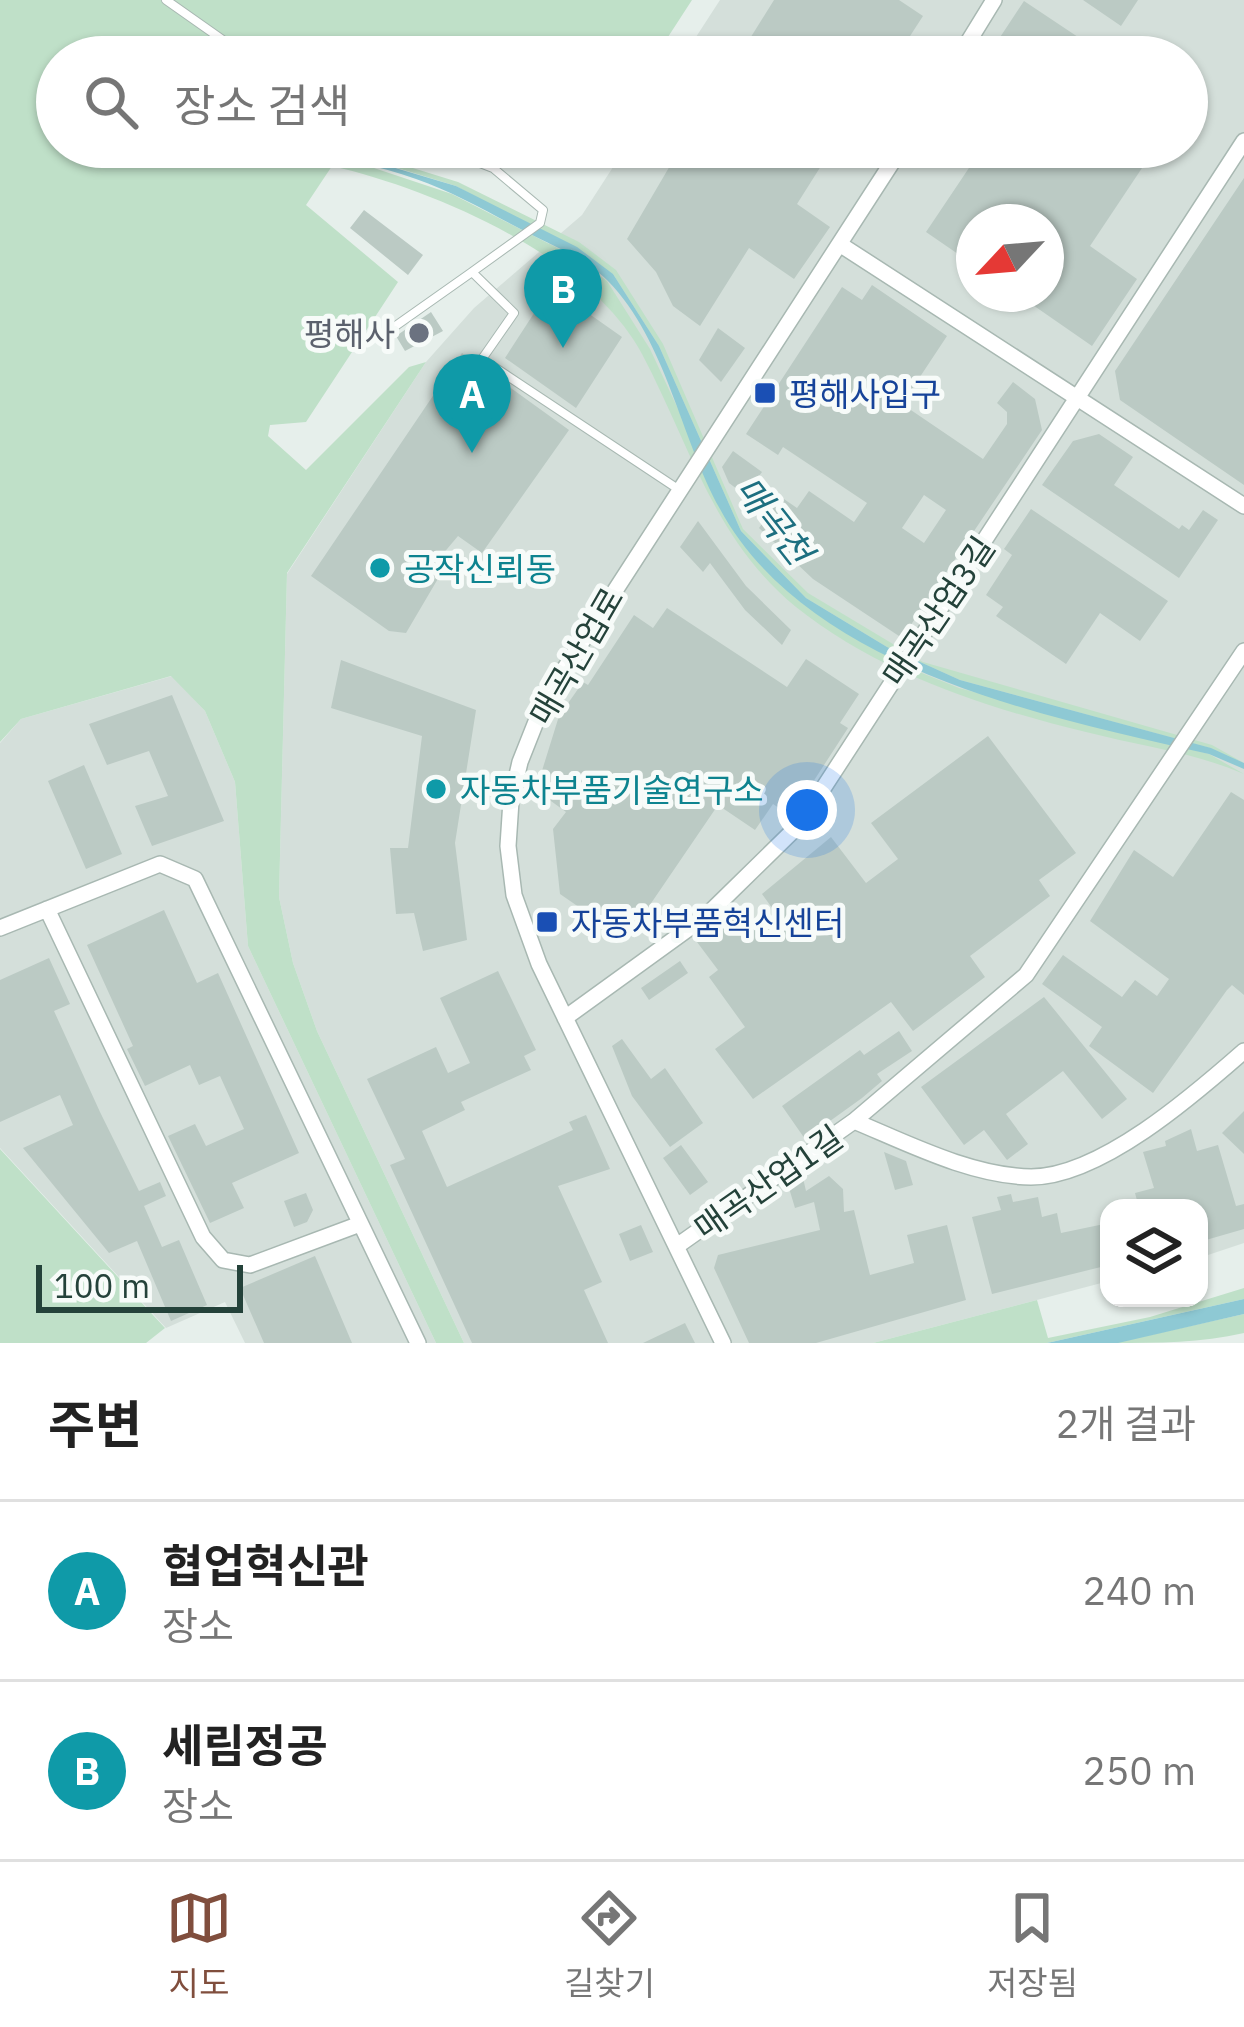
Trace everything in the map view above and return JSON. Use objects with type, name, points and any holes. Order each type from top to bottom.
[{"type":"street","points":[[972,36],[994,0]]},
{"type":"street","name":"매곡산업3길","points":[[565,1018],[671,943],[767,861],[800,824],[1244,141]]},
{"type":"street","name":"매곡산업로","points":[[723,1343],[525,933],[508,846],[520,761],[545,699],[889,168]]},
{"type":"street","points":[[841,245],[1244,506]]},
{"type":"street","points":[[854,1121],[1026,975],[1244,651]]},
{"type":"street","points":[[0,928],[160,864],[195,879],[418,1343]]},
{"type":"street","points":[[47,909],[202,1237],[223,1260],[250,1265],[360,1224]]},
{"type":"street","name":"매곡산업1길","points":[[677,1246],[854,1121],[1002,1174],[1058,1174],[1096,1158],[1199,1092],[1244,1051]]},
{"type":"lane","points":[[166,0],[218,36]]},
{"type":"lane","points":[[387,332],[540,223],[543,210],[493,168]]},
{"type":"lane","points":[[472,272],[514,313],[482,359],[679,489]]},
{"type":"shaded area","points":[[720,0],[1244,0],[1244,1243],[1208,1255],[1208,1199],[1100,1199],[1100,1283],[873,1343],[464,1343],[317,1031],[293,963],[279,897],[287,574],[426,362],[474,308],[582,215],[612,168],[1208,168],[1208,36],[697,36]]},
{"type":"shaded area","points":[[172,676],[205,711],[235,782],[248,946],[436,1343],[245,1343],[225,1302],[166,1328],[0,1148],[0,743],[21,719]]},
{"type":"green space","points":[[0,0],[692,0],[669,36],[36,36],[36,168],[331,168],[306,205],[398,282],[306,422],[270,425],[268,436],[306,470],[409,367],[426,362],[287,573],[279,897],[293,963],[317,1031],[464,1343],[436,1343],[248,946],[235,782],[205,711],[171,676],[21,719],[0,742]]},
{"type":"green space","points":[[339,168],[374,168],[452,194],[573,256],[607,281],[650,349],[737,535],[802,603],[917,671],[959,688],[1209,754],[1244,774],[972,699],[898,669],[828,630],[768,581],[744,552],[706,490],[642,354],[618,319],[586,287],[506,232],[373,177]]},
{"type":"green space","points":[[397,168],[458,182],[579,242],[616,270],[663,344],[743,529],[808,593],[923,662],[1212,745],[1244,763],[1210,748],[960,680],[887,647],[806,598],[741,531],[659,346],[613,274],[456,186]]},
{"type":"green space","points":[[0,1149],[165,1328],[146,1343],[0,1343]]},
{"type":"green space","points":[[1244,1288],[1244,1299],[1047,1343],[873,1343],[1037,1300],[1048,1338],[1182,1307],[1208,1307],[1208,1299]]},
{"type":"green space","points":[[1244,1314],[1244,1333],[1196,1341],[1114,1343]]},
{"type":"water","points":[[380,168],[396,168],[456,186],[577,247],[613,274],[659,346],[741,531],[806,598],[887,647],[960,680],[1211,748],[1244,763],[1244,769],[1209,754],[1076,723],[936,678],[870,647],[810,610],[759,564],[720,509],[645,332],[608,281],[571,255],[402,174]]},
{"type":"water","points":[[1244,1299],[1244,1314],[1118,1343],[1047,1343]]},
{"type":"building","points":[[774,0],[899,0],[923,16],[910,36],[752,36]]},
{"type":"building","points":[[1083,0],[1138,0],[1121,26]]},
{"type":"building","points":[[1024,1],[1076,36],[1001,36]]},
{"type":"building","points":[[669,168],[820,168],[797,204],[830,227],[794,279],[749,248],[700,326],[673,306],[656,272],[627,239]]},
{"type":"building","points":[[969,168],[1142,168],[1090,246],[1137,279],[1092,346],[1043,312],[1064,312],[1064,204],[956,204],[956,253],[926,232]]},
{"type":"building","points":[[1244,178],[1244,485],[1120,400],[1115,371]]},
{"type":"building","points":[[364,210],[423,255],[408,275],[350,228]]},
{"type":"building","points":[[872,285],[947,336],[902,404],[983,459],[1007,424],[1007,412],[997,403],[1013,382],[1035,399],[1042,430],[902,638],[813,579],[759,528],[781,497],[797,508],[809,491],[854,522],[867,503],[783,447],[778,455],[746,434],[842,287],[862,300]],"holes":[[[924,495],[946,510],[924,543],[902,528]]]},
{"type":"building","points":[[551,287],[622,337],[576,408],[505,358]]},
{"type":"building","name":"평해사","points":[[431,312],[443,331],[405,351],[396,336]]},
{"type":"building","points":[[718,328],[745,348],[721,382],[699,360]]},
{"type":"building","points":[[462,353],[569,430],[482,553],[458,536],[442,555],[449,560],[406,633],[389,631],[311,576]]},
{"type":"building","points":[[1099,434],[1133,457],[1114,485],[1179,529],[1182,525],[1189,530],[1203,510],[1218,520],[1179,578],[1042,485],[1073,441]]},
{"type":"building","points":[[733,451],[762,472],[745,495],[729,483],[722,467]]},
{"type":"building","points":[[1031,509],[1168,601],[1140,641],[1100,613],[1066,664],[996,616],[1003,607],[986,595],[1012,555],[1004,549]]},
{"type":"building","points":[[698,521],[746,586],[791,630],[782,645],[745,610],[710,563],[703,572],[680,547]]},
{"type":"building","points":[[667,608],[787,687],[806,659],[859,694],[840,723],[848,728],[791,816],[773,804],[755,830],[718,805],[641,918],[619,904],[605,925],[560,894],[553,829],[566,812],[536,790],[559,716],[583,682],[588,685],[634,615],[653,628]]},
{"type":"building","name":"자동차부품기술연구소","points":[[341,660],[476,710],[455,843],[467,940],[423,951],[414,913],[396,914],[390,848],[408,848],[422,736],[331,708]]},
{"type":"building","points":[[172,695],[224,821],[152,846],[135,806],[168,796],[149,751],[107,765],[89,724]]},
{"type":"building","points":[[988,736],[1076,853],[1039,880],[1050,896],[970,956],[985,977],[913,1031],[891,1002],[753,1099],[715,1049],[745,1027],[709,977],[718,970],[697,942],[745,907],[766,935],[783,923],[762,894],[831,837],[866,883],[898,859],[871,823]]},
{"type":"building","points":[[84,765],[122,854],[86,869],[48,781]]},
{"type":"building","points":[[1231,792],[1244,800],[1244,995],[1232,985],[1227,990],[1153,1093],[1089,1046],[1102,1027],[1042,984],[1063,955],[1122,997],[1135,980],[1157,996],[1169,979],[1090,921],[1134,850],[1173,877]]},
{"type":"building","points":[[164,910],[197,983],[218,973],[299,1153],[232,1183],[244,1208],[210,1223],[168,1136],[195,1124],[206,1146],[244,1129],[220,1076],[199,1085],[190,1065],[145,1086],[127,1049],[133,1046],[87,945]]},
{"type":"building","points":[[49,958],[70,1004],[54,1011],[139,1191],[160,1182],[166,1196],[144,1206],[162,1247],[179,1240],[207,1305],[171,1321],[137,1241],[109,1253],[23,1148],[73,1125],[60,1095],[0,1122],[0,980]]},
{"type":"building","points":[[680,961],[688,973],[649,1000],[641,988]]},
{"type":"building","points":[[498,971],[536,1050],[524,1056],[531,1070],[461,1102],[465,1110],[422,1131],[447,1187],[573,1130],[569,1122],[586,1115],[610,1169],[558,1186],[602,1282],[584,1290],[608,1343],[472,1343],[390,1165],[405,1159],[367,1079],[436,1047],[448,1073],[470,1063],[440,998]]},
{"type":"building","points":[[1044,997],[1127,1099],[1102,1119],[1063,1071],[1006,1114],[1028,1144],[1007,1160],[984,1130],[964,1145],[921,1087]]},
{"type":"building","points":[[899,1031],[912,1051],[877,1074],[882,1081],[862,1098],[805,1139],[782,1106],[860,1050],[864,1055]]},
{"type":"building","points":[[622,1039],[651,1079],[665,1068],[703,1123],[670,1147],[632,1096],[612,1046]]},
{"type":"building","points":[[1244,1111],[1244,1154],[1222,1133]]},
{"type":"building","points":[[1191,1129],[1197,1151],[1218,1145],[1236,1206],[1244,1204],[1244,1229],[1208,1239],[1208,1199],[1137,1199],[1135,1193],[1154,1188],[1143,1152],[1166,1146],[1165,1141]]},
{"type":"building","points":[[681,1145],[708,1182],[690,1195],[663,1158]]},
{"type":"building","points":[[884,1152],[906,1161],[913,1185],[895,1190]]},
{"type":"building","points":[[829,1176],[843,1189],[844,1212],[854,1210],[870,1275],[914,1263],[907,1235],[947,1225],[966,1300],[816,1343],[749,1343],[714,1268],[718,1255],[820,1230],[814,1202],[795,1208],[789,1188],[803,1178],[806,1191]]},
{"type":"building","points":[[306,1193],[313,1210],[307,1222],[294,1227],[284,1201]]},
{"type":"building","points":[[1011,1194],[1013,1202],[1038,1197],[1042,1217],[1057,1213],[1061,1233],[1100,1225],[1100,1267],[992,1294],[972,1217],[1001,1210],[997,1197]]},
{"type":"building","points":[[641,1225],[653,1252],[630,1261],[619,1234]]},
{"type":"building","points":[[315,1256],[352,1343],[264,1343],[240,1288]]},
{"type":"building","points":[[685,1323],[695,1343],[643,1343]]},
{"type":"place","name":"평해사","points":[[419,333]]},
{"type":"place","name":"세림정공","points":[[563,348]]},
{"type":"place","name":"평해사입구","points":[[765,393]]},
{"type":"place","name":"협업혁신관","points":[[472,453]]},
{"type":"place","name":"공작신뢰동","points":[[380,568]]},
{"type":"place","name":"자동차부품기술연구소","points":[[436,789]]},
{"type":"place","name":"자동차부품혁신센터","points":[[547,922]]},
{"type":"water label","name":"매곡천","points":[[774,520]]}]
